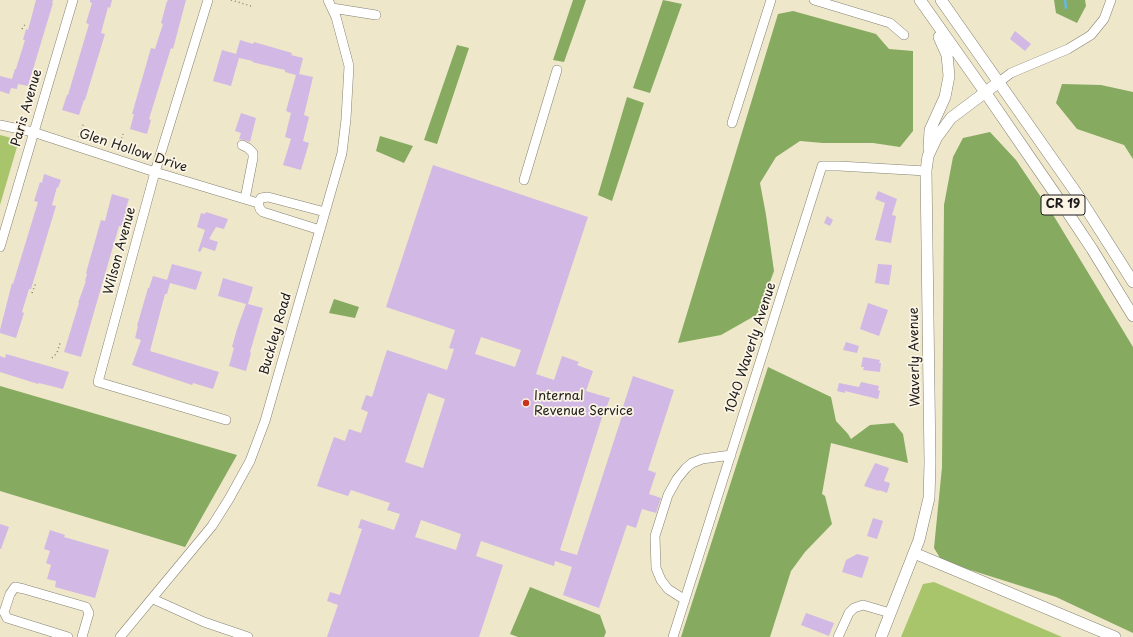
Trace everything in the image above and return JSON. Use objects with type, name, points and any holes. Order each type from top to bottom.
[{"type":"main road","name":"CR 19","points":[[941,0],[1077,194],[1133,282]]},
{"type":"main road","name":"CR 19","points":[[923,4],[1092,249],[1133,316]]},
{"type":"main road","points":[[923,4],[945,49],[949,69],[947,90],[930,130],[928,156]]},
{"type":"main road","name":"Waverly Avenue","points":[[880,637],[914,553],[926,513],[930,482],[926,171],[928,156],[937,137],[957,112],[999,82]]},
{"type":"main road","points":[[914,553],[1115,637]]},
{"type":"street","name":"Paris Avenue","points":[[0,247],[73,0]]},
{"type":"street","name":"Wilson Avenue","points":[[208,0],[155,172],[98,382],[226,420]]},
{"type":"street","points":[[732,123],[771,0]]},
{"type":"street","points":[[814,0],[890,23],[904,35]]},
{"type":"street","points":[[999,82],[1011,74],[1068,49],[1091,35],[1104,19],[1111,0]]},
{"type":"street","points":[[330,4],[376,15]]},
{"type":"street","name":"Buckley Road","points":[[120,637],[212,526],[250,461],[273,396],[342,153],[346,119],[348,66],[336,17],[330,4]]},
{"type":"street","points":[[524,180],[557,70]]},
{"type":"street","name":"Glen Hollow Drive","points":[[0,125],[33,132],[155,172],[258,203],[263,212],[320,230]]},
{"type":"street","points":[[242,145],[253,153],[245,199]]},
{"type":"street","name":"1040 Waverly Avenue","points":[[673,637],[822,166],[926,171]]},
{"type":"street","points":[[258,203],[261,198],[268,197],[325,212]]},
{"type":"street","points":[[685,600],[668,589],[661,580],[656,568],[655,536],[657,529],[668,495],[677,479],[686,468],[692,463],[702,459],[731,455]]},
{"type":"street","points":[[68,637],[7,618],[4,612],[10,594],[15,588],[24,589],[86,607],[89,614],[82,637]]},
{"type":"street","points":[[153,599],[204,622],[248,637]]},
{"type":"street","points":[[838,637],[849,612],[854,608],[863,606],[890,614]]},
{"type":"path","points":[[231,0],[251,6]]},
{"type":"path","points":[[22,29],[26,23]]},
{"type":"path","points":[[78,139],[84,122]]},
{"type":"path","points":[[118,150],[123,134]]},
{"type":"path","points":[[32,293],[36,283]]},
{"type":"path","points":[[52,358],[57,352],[60,343]]},
{"type":"green space","points":[[573,0],[586,0],[564,62],[553,60]]},
{"type":"green space","points":[[663,0],[682,4],[650,93],[633,88]]},
{"type":"green space","points":[[1054,0],[1085,0],[1086,6],[1077,23],[1056,13]]},
{"type":"green space","points":[[793,11],[876,34],[889,49],[913,51],[913,131],[900,147],[873,143],[823,143],[800,141],[776,157],[760,183],[774,271],[758,314],[721,335],[678,343],[778,14]]},
{"type":"green space","points":[[457,45],[469,48],[437,144],[424,140]]},
{"type":"green space","points":[[1062,84],[1101,85],[1133,92],[1133,159],[1124,145],[1077,129],[1056,103]]},
{"type":"green space","points":[[627,97],[644,103],[612,201],[598,195]]},
{"type":"green space","points":[[990,132],[1016,160],[1055,218],[1133,347],[1133,633],[1056,597],[942,561],[934,548],[942,467],[944,205],[953,157],[963,138]]},
{"type":"green space","points":[[0,135],[19,140],[0,205]]},
{"type":"green space","points":[[380,136],[413,146],[404,163],[376,151]]},
{"type":"green space","points":[[334,299],[359,307],[355,318],[329,313]]},
{"type":"green space","points":[[768,367],[831,397],[836,421],[851,439],[870,425],[894,423],[903,434],[908,463],[831,443],[822,494],[825,496],[832,524],[805,552],[791,571],[770,637],[681,637]]},
{"type":"green space","points":[[0,386],[237,455],[185,547],[0,491]]},
{"type":"green space","points":[[934,582],[1062,637],[901,637],[923,584]]},
{"type":"green space","points":[[530,587],[600,615],[606,632],[604,637],[518,637],[510,634]]},
{"type":"building","points":[[36,0],[53,0],[53,3],[28,86],[18,84],[17,89],[11,88],[9,94],[0,91],[0,76],[12,79],[16,69],[25,40],[23,40],[26,29],[28,30]]},
{"type":"building","points":[[90,0],[112,0],[110,8],[108,7],[101,33],[105,34],[79,115],[62,110],[68,95],[89,24],[86,23],[92,3]]},
{"type":"building","points":[[186,0],[173,49],[171,48],[149,119],[151,120],[147,134],[130,129],[134,114],[132,114],[151,48],[155,49],[163,24],[161,23],[167,1]]},
{"type":"building","points":[[1015,31],[1031,44],[1025,51],[1010,39]]},
{"type":"building","points":[[240,40],[253,44],[254,42],[292,53],[291,55],[303,58],[299,74],[313,77],[304,115],[309,117],[303,141],[309,143],[301,170],[283,165],[291,139],[285,137],[291,113],[286,111],[296,75],[285,72],[285,70],[239,58],[231,86],[213,81],[222,50],[236,54]]},
{"type":"building","points":[[241,113],[256,118],[250,142],[239,139],[241,133],[235,131]]},
{"type":"building","name":"Internal Revenue Service","points":[[433,165],[588,217],[536,374],[554,380],[562,356],[579,362],[577,365],[593,371],[586,391],[610,398],[604,411],[560,550],[577,555],[622,416],[620,416],[633,376],[674,390],[648,470],[656,473],[649,494],[661,498],[656,513],[642,509],[636,528],[627,525],[599,608],[563,595],[572,567],[555,561],[554,566],[481,541],[476,556],[503,565],[479,637],[327,637],[338,605],[327,601],[330,592],[340,595],[362,529],[358,528],[361,519],[394,530],[400,514],[387,510],[390,503],[351,490],[348,496],[317,486],[334,437],[345,441],[349,429],[361,433],[368,412],[361,409],[366,395],[372,397],[387,350],[447,370],[454,349],[449,348],[455,330],[386,307]],"holes":[[[481,337],[521,350],[515,367],[475,354]],[[428,393],[445,399],[423,468],[405,462]],[[421,520],[461,534],[456,550],[415,537]]]},
{"type":"building","points":[[44,174],[61,180],[58,188],[57,187],[52,205],[56,206],[31,289],[29,289],[22,312],[24,313],[16,338],[0,333],[0,330],[12,283],[13,284],[38,202],[34,201],[40,182],[42,183]]},
{"type":"building","points":[[878,191],[897,199],[892,215],[896,216],[891,243],[875,240],[885,203],[875,199]]},
{"type":"building","points":[[112,194],[129,199],[126,208],[128,208],[123,227],[119,226],[81,357],[64,352],[86,281],[86,273],[101,220],[105,221]]},
{"type":"building","points":[[206,212],[228,219],[224,229],[216,227],[209,239],[218,242],[215,251],[203,247],[200,252],[198,251],[205,230],[197,227],[201,213],[205,214]]},
{"type":"building","points":[[827,216],[833,220],[830,226],[824,223]]},
{"type":"building","points":[[172,264],[202,272],[196,290],[170,283],[167,294],[165,294],[150,351],[219,372],[213,389],[193,383],[192,385],[132,365],[141,340],[135,338],[148,288],[153,276],[167,280]]},
{"type":"building","points":[[878,264],[892,265],[889,285],[875,283]]},
{"type":"building","points":[[223,278],[253,287],[248,304],[263,308],[246,371],[229,366],[234,348],[232,347],[246,304],[218,296]]},
{"type":"building","points":[[868,303],[888,310],[879,336],[860,329]]},
{"type":"building","points":[[846,342],[859,346],[857,353],[843,350]]},
{"type":"building","points":[[6,354],[69,372],[63,389],[38,384],[0,372],[0,356],[5,358]]},
{"type":"building","points":[[863,357],[880,360],[880,372],[863,370],[864,367],[861,367]]},
{"type":"building","points":[[861,382],[879,386],[878,390],[880,391],[878,399],[845,391],[845,393],[837,391],[839,383],[859,387]]},
{"type":"building","points":[[875,463],[889,468],[884,481],[890,483],[887,493],[864,486]]},
{"type":"building","points":[[873,518],[883,521],[877,539],[867,536]]},
{"type":"building","points":[[0,524],[9,527],[1,549],[0,549]]},
{"type":"building","points":[[50,530],[65,535],[64,537],[109,550],[95,598],[55,587],[56,581],[47,579],[51,565],[46,563],[50,551],[44,549]]},
{"type":"building","points":[[857,554],[869,557],[862,578],[842,572],[846,560]]},
{"type":"building","points":[[806,613],[834,623],[829,636],[801,625]]},
{"type":"waterway","points":[[1065,0],[1066,8]]},
{"type":"place","name":"Internal Revenue Service","points":[[526,403]]}]
